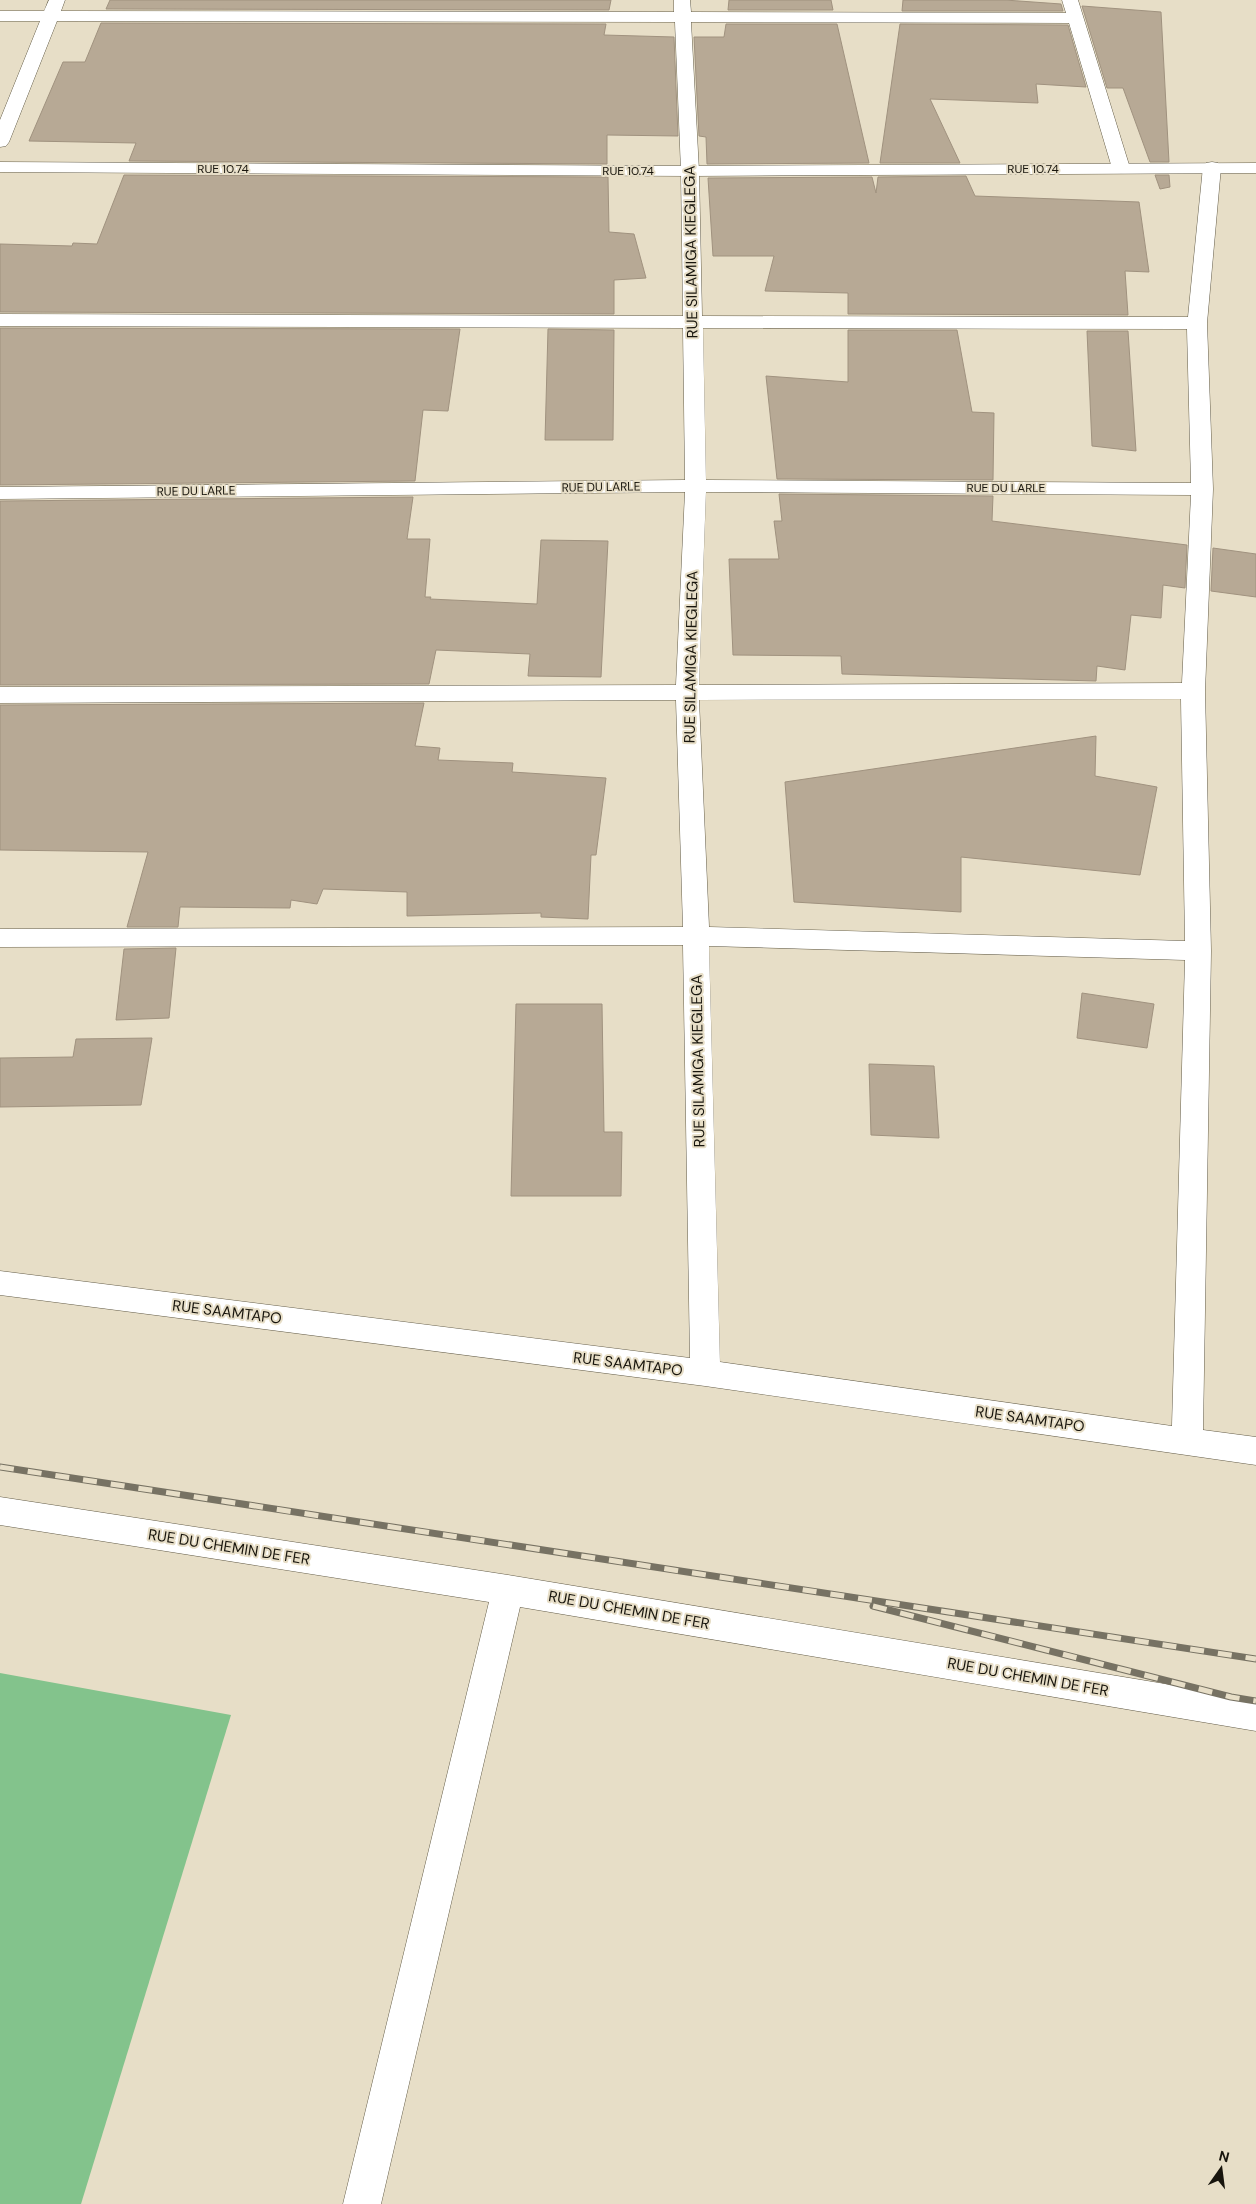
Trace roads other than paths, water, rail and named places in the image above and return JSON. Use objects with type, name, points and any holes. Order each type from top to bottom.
[{"type":"street","points":[[1070,0],[1121,168]]},
{"type":"street","points":[[0,16],[54,8],[683,9],[1074,18]]},
{"type":"street","points":[[0,142],[54,8]]},
{"type":"street","name":"RUE SILAMIGA KIEGLEGA","points":[[683,9],[690,171],[696,486],[687,692],[696,936],[705,1373]]},
{"type":"street","name":"RUE 10.74","points":[[0,167],[690,171],[1256,168]]},
{"type":"street","points":[[1187,1441],[1198,951],[1193,691],[1202,489],[1197,323],[1212,168]]},
{"type":"street","points":[[0,320],[1197,323]]},
{"type":"street","name":"RUE DU LARLE","points":[[0,493],[696,486],[1202,489]]},
{"type":"street","points":[[0,695],[1193,691]]},
{"type":"street","points":[[0,938],[696,936],[1198,951]]},
{"type":"street","name":"RUE SAAMTAPO","points":[[0,1282],[705,1373],[1256,1451]]},
{"type":"street","name":"RUE DU CHEMIN DE FER","points":[[0,1512],[508,1590],[1256,1715]]},
{"type":"street","points":[[362,2204],[508,1590]]},
{"type":"railway","points":[[0,1467],[1256,1659]]},
{"type":"railway","points":[[873,1606],[1231,1697],[1256,1701]]}]
